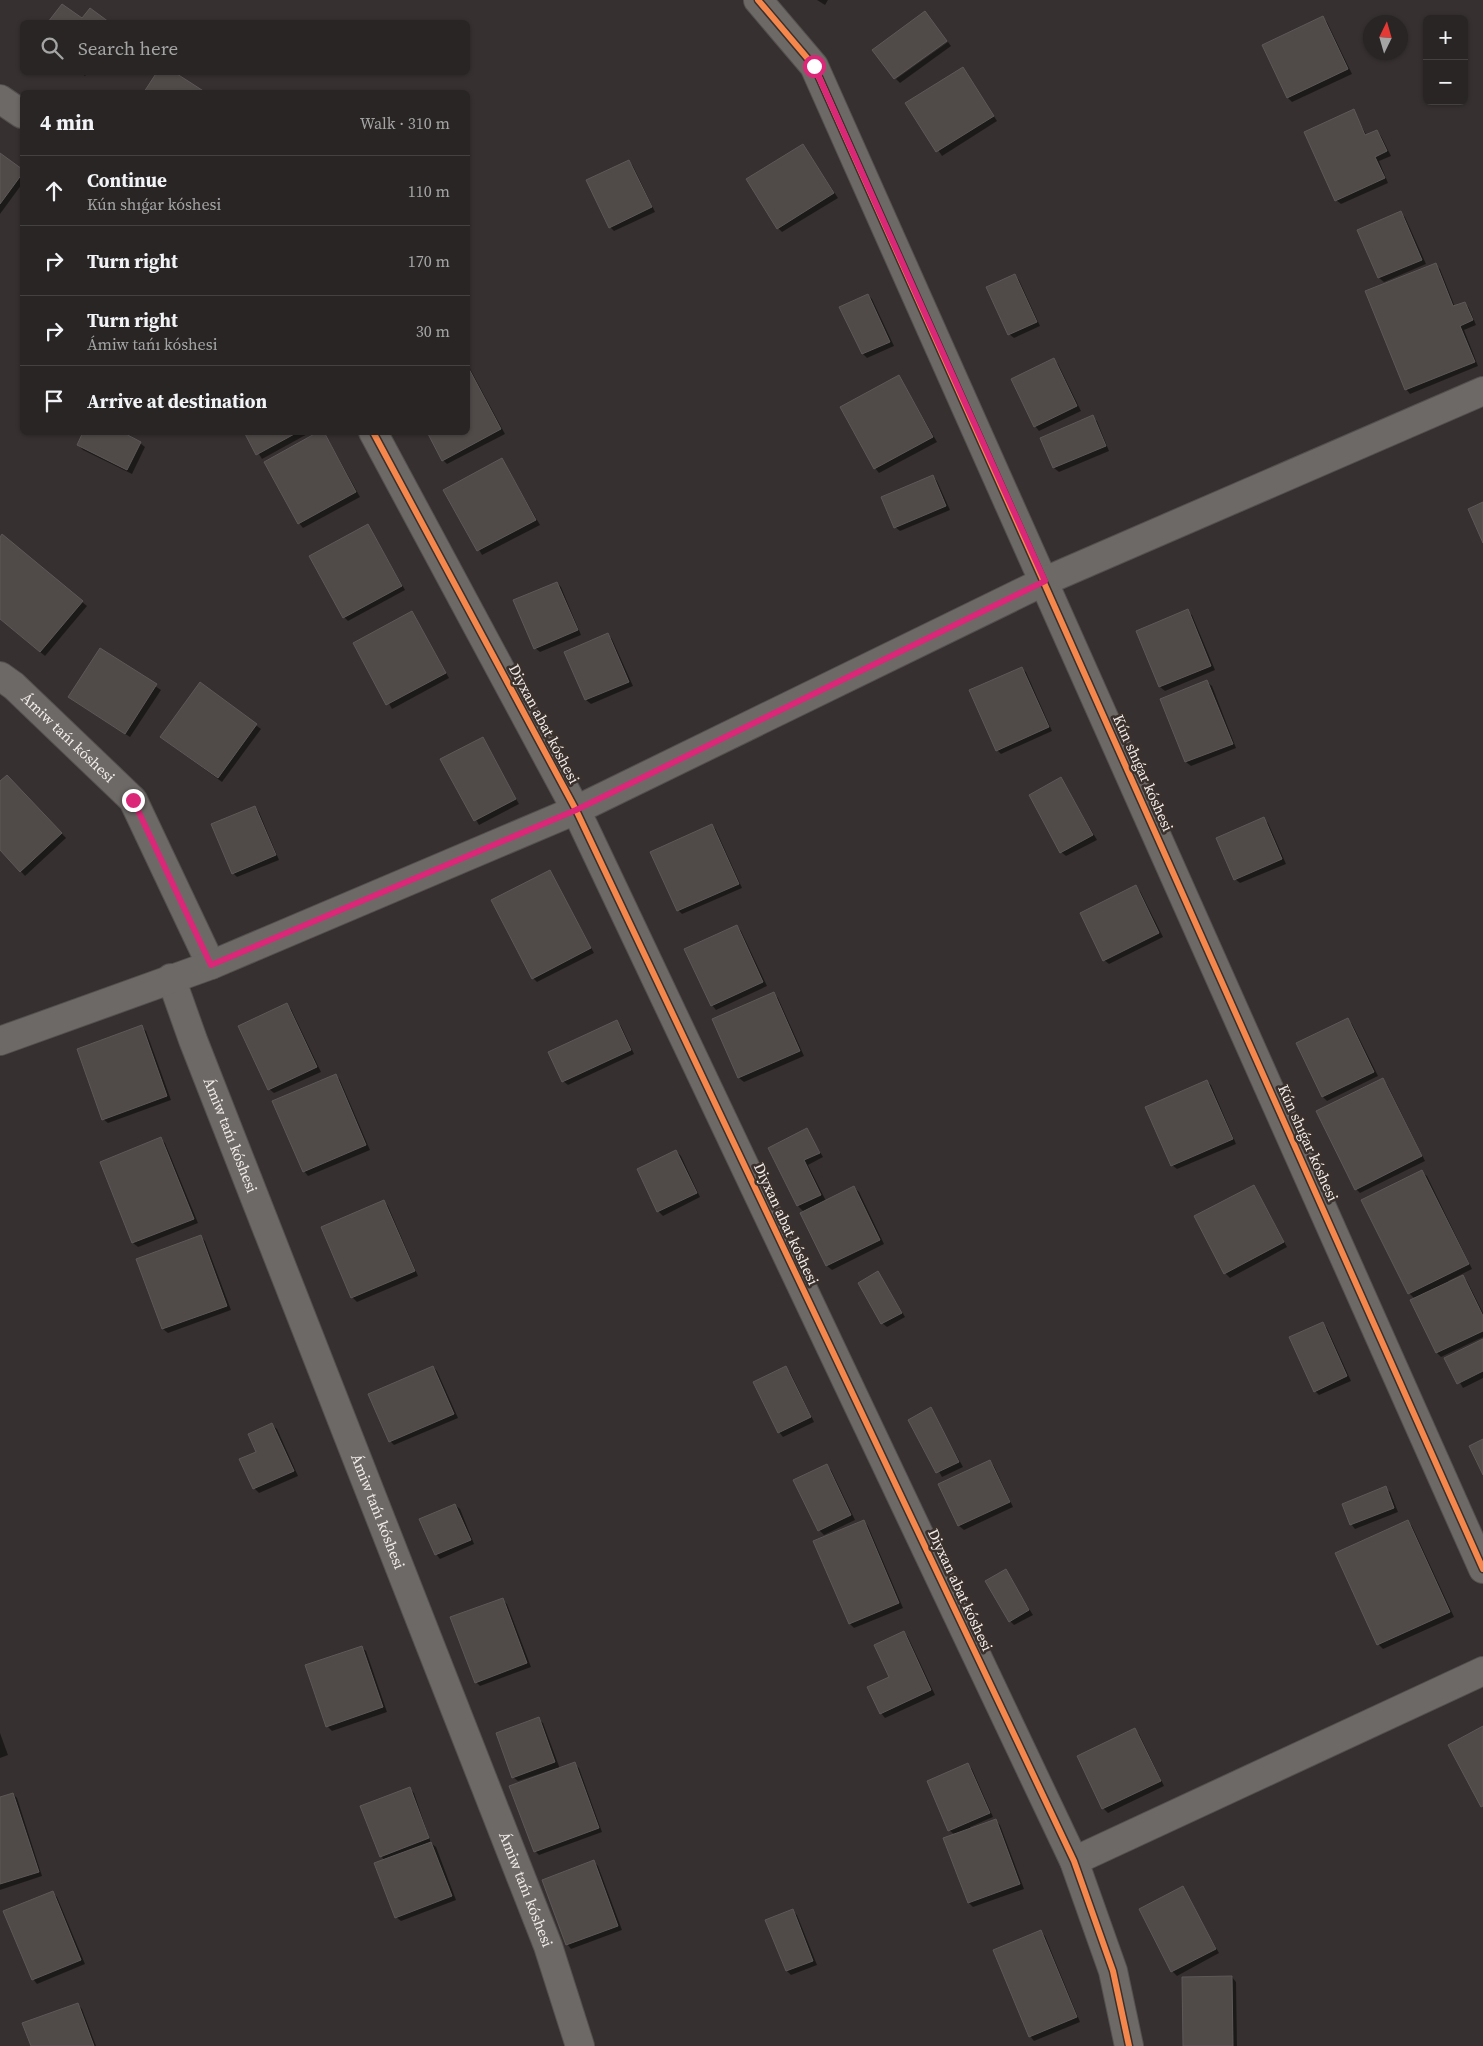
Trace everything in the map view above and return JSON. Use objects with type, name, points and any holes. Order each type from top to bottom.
[{"type":"street","name":"Kún shıǵar kóshesi","points":[[758,0],[814,66],[1045,581],[1483,1569]]},
{"type":"street","points":[[0,99],[20,113]]},
{"type":"street","points":[[0,1040],[211,965],[576,810],[1045,581],[1483,391]]},
{"type":"street","name":"Diyxan abat kóshesi","points":[[375,435],[576,810],[1074,1861],[1113,1971],[1129,2046]]},
{"type":"street","name":"Ámiw tańı kóshesi","points":[[0,676],[14,686],[133,800],[211,965]]},
{"type":"street","name":"Ámiw tańı kóshesi","points":[[171,978],[193,1040],[548,1946],[580,2046]]},
{"type":"street","points":[[1074,1861],[1483,1671]]},
{"type":"building","points":[[62,4],[82,18],[90,8],[106,20],[50,20]]},
{"type":"building","points":[[925,11],[947,41],[894,79],[872,50]]},
{"type":"building","points":[[1323,16],[1348,69],[1287,98],[1262,45]]},
{"type":"building","points":[[963,67],[994,116],[936,152],[905,103]]},
{"type":"building","points":[[155,75],[179,75],[202,90],[145,90]]},
{"type":"building","points":[[1354,109],[1365,135],[1377,130],[1387,151],[1375,157],[1385,178],[1335,201],[1304,132]]},
{"type":"building","points":[[803,144],[834,193],[777,229],[746,179]]},
{"type":"building","points":[[0,153],[20,168],[20,177],[0,204]]},
{"type":"building","points":[[629,160],[652,207],[609,228],[586,180]]},
{"type":"building","points":[[1401,211],[1422,260],[1378,278],[1357,230]]},
{"type":"building","points":[[1436,263],[1453,306],[1465,302],[1473,320],[1460,326],[1475,362],[1405,390],[1365,291]]},
{"type":"building","points":[[1015,274],[1037,322],[1008,335],[986,287]]},
{"type":"building","points":[[868,294],[890,342],[862,354],[839,307]]},
{"type":"building","points":[[1054,358],[1077,406],[1034,427],[1011,379]]},
{"type":"building","points":[[470,371],[501,429],[442,461],[429,435],[470,435]]},
{"type":"building","points":[[899,375],[933,437],[874,469],[840,407]]},
{"type":"building","points":[[1093,415],[1106,446],[1053,468],[1040,438]]},
{"type":"building","points":[[82,435],[128,435],[141,442],[127,470],[77,445]]},
{"type":"building","points":[[246,435],[293,435],[256,455]]},
{"type":"building","points":[[313,435],[326,435],[356,492],[298,524],[264,462]]},
{"type":"building","points":[[502,458],[536,520],[477,551],[443,490]]},
{"type":"building","points":[[933,475],[946,506],[894,528],[881,497]]},
{"type":"building","points":[[1483,502],[1483,543],[1468,509]]},
{"type":"building","points":[[368,524],[402,586],[343,618],[309,556]]},
{"type":"building","points":[[2,534],[83,601],[40,652],[0,619],[0,537]]},
{"type":"building","points":[[557,582],[578,630],[534,649],[513,600]]},
{"type":"building","points":[[1188,609],[1211,666],[1159,687],[1136,631]]},
{"type":"building","points":[[412,611],[446,673],[386,705],[353,643]]},
{"type":"building","points":[[608,633],[629,682],[585,700],[564,652]]},
{"type":"building","points":[[100,648],[157,684],[125,734],[68,697]]},
{"type":"building","points":[[1022,667],[1049,727],[996,751],[969,690]]},
{"type":"building","points":[[1207,680],[1233,744],[1185,762],[1160,699]]},
{"type":"building","points":[[200,682],[257,724],[218,778],[160,737]]},
{"type":"building","points":[[483,737],[516,799],[474,821],[440,759]]},
{"type":"building","points":[[7,775],[62,833],[20,872],[0,850],[0,781]]},
{"type":"building","points":[[1061,777],[1093,835],[1060,853],[1029,795]]},
{"type":"building","points":[[255,806],[276,855],[232,874],[211,824]]},
{"type":"building","points":[[1264,817],[1282,859],[1234,880],[1216,838]]},
{"type":"building","points":[[712,824],[739,884],[677,911],[650,852]]},
{"type":"building","points":[[550,870],[591,948],[532,979],[491,900]]},
{"type":"building","points":[[1136,885],[1159,933],[1103,961],[1080,913]]},
{"type":"building","points":[[737,925],[763,982],[711,1006],[684,949]]},
{"type":"building","points":[[774,992],[800,1051],[738,1078],[712,1019]]},
{"type":"building","points":[[287,1003],[317,1067],[268,1090],[238,1026]]},
{"type":"building","points":[[1348,1018],[1374,1072],[1322,1097],[1296,1043]]},
{"type":"building","points":[[617,1020],[631,1050],[562,1082],[548,1052]]},
{"type":"building","points":[[142,1025],[167,1096],[102,1120],[77,1049]]},
{"type":"building","points":[[336,1074],[366,1145],[303,1172],[272,1101]]},
{"type":"building","points":[[1383,1078],[1422,1156],[1355,1190],[1316,1111]]},
{"type":"building","points":[[1207,1080],[1233,1139],[1171,1166],[1145,1107]]},
{"type":"building","points":[[807,1128],[820,1153],[804,1160],[821,1195],[797,1206],[768,1148]]},
{"type":"building","points":[[161,1137],[194,1219],[132,1243],[100,1162]]},
{"type":"building","points":[[676,1150],[697,1193],[657,1212],[637,1169]]},
{"type":"building","points":[[1422,1170],[1469,1264],[1408,1294],[1361,1200]]},
{"type":"building","points":[[1254,1185],[1284,1242],[1224,1274],[1194,1216]]},
{"type":"building","points":[[854,1186],[880,1240],[826,1266],[800,1213]]},
{"type":"building","points":[[384,1200],[415,1271],[351,1298],[321,1227]]},
{"type":"building","points":[[201,1235],[227,1306],[162,1329],[136,1259]]},
{"type":"building","points":[[878,1271],[902,1313],[881,1324],[858,1283]]},
{"type":"building","points":[[1463,1275],[1483,1316],[1483,1331],[1436,1353],[1410,1300]]},
{"type":"building","points":[[1323,1322],[1347,1376],[1314,1392],[1289,1337]]},
{"type":"building","points":[[1483,1339],[1483,1371],[1457,1384],[1444,1358]]},
{"type":"building","points":[[433,1366],[454,1414],[389,1442],[368,1394]]},
{"type":"building","points":[[786,1366],[811,1417],[778,1433],[753,1382]]},
{"type":"building","points":[[931,1407],[959,1462],[936,1473],[908,1420]]},
{"type":"building","points":[[272,1423],[294,1471],[253,1489],[239,1459],[256,1452],[248,1434]]},
{"type":"building","points":[[1483,1439],[1483,1475],[1469,1446]]},
{"type":"building","points":[[990,1460],[1010,1502],[958,1526],[938,1484]]},
{"type":"building","points":[[827,1464],[851,1515],[818,1531],[793,1480]]},
{"type":"building","points":[[1386,1486],[1394,1508],[1350,1525],[1342,1504]]},
{"type":"building","points":[[455,1504],[471,1540],[435,1555],[419,1519]]},
{"type":"building","points":[[864,1520],[899,1603],[849,1624],[813,1541]]},
{"type":"building","points":[[1408,1520],[1450,1612],[1377,1645],[1335,1553]]},
{"type":"building","points":[[1006,1569],[1029,1610],[1009,1622],[985,1581]]},
{"type":"building","points":[[503,1598],[527,1663],[475,1683],[450,1617]]},
{"type":"building","points":[[904,1631],[931,1690],[880,1714],[867,1687],[889,1677],[874,1645]]},
{"type":"building","points":[[362,1646],[383,1707],[326,1727],[305,1665]]},
{"type":"building","points":[[539,1717],[555,1762],[512,1778],[496,1733]]},
{"type":"building","points":[[1483,1726],[1483,1806],[1481,1807],[1448,1745]]},
{"type":"building","points":[[1135,1728],[1161,1781],[1102,1809],[1077,1756]]},
{"type":"building","points":[[575,1762],[599,1828],[534,1852],[509,1786]]},
{"type":"building","points":[[968,1763],[990,1813],[948,1831],[927,1781]]},
{"type":"building","points":[[410,1787],[429,1838],[380,1857],[360,1806]]},
{"type":"building","points":[[13,1793],[39,1872],[0,1884],[0,1797]]},
{"type":"building","points":[[996,1819],[1020,1884],[968,1903],[943,1838]]},
{"type":"building","points":[[431,1842],[452,1896],[395,1918],[374,1863]]},
{"type":"building","points":[[594,1860],[618,1926],[566,1945],[542,1880]]},
{"type":"building","points":[[1183,1886],[1216,1949],[1171,1972],[1139,1909]]},
{"type":"building","points":[[53,1891],[81,1960],[32,1980],[3,1911]]},
{"type":"building","points":[[793,1909],[813,1961],[786,1971],[765,1920]]},
{"type":"building","points":[[1041,1930],[1077,2017],[1029,2037],[993,1950]]},
{"type":"building","points":[[1232,1976],[1233,2046],[1183,2046],[1182,1977]]},
{"type":"building","points":[[78,2003],[94,2046],[31,2046],[22,2023]]},
{"type":"cycle path","points":[[758,0],[814,66],[1483,1569]]},
{"type":"cycle path","points":[[375,435],[576,810],[1074,1861],[1113,1971],[1129,2046]]},
{"type":"route","points":[[133,800],[211,965],[576,810],[1045,581],[814,66]]}]
